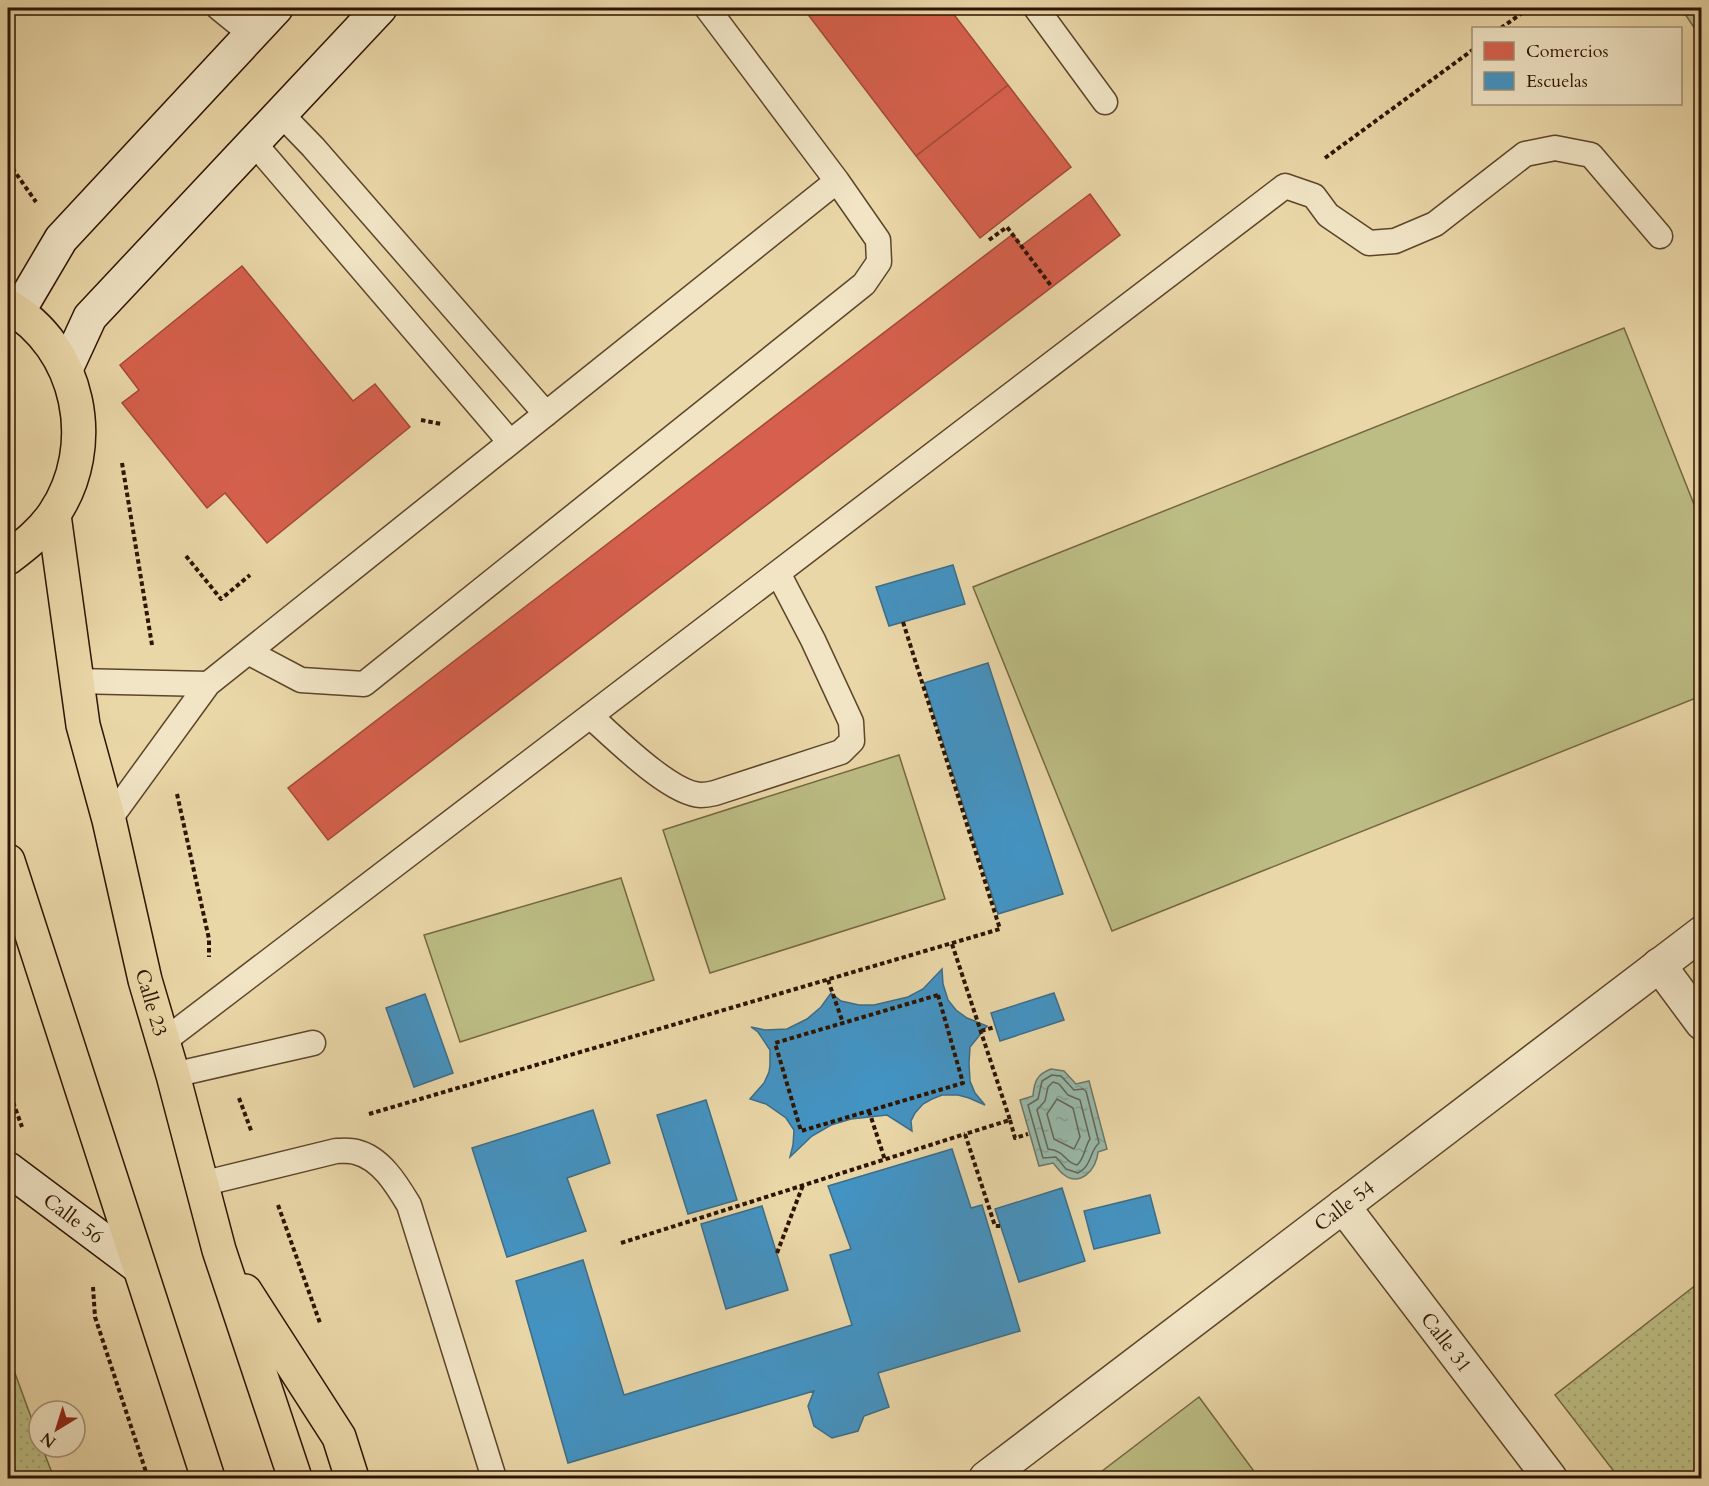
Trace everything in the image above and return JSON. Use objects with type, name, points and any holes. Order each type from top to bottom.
[{"type":"main road","points":[[8,558],[33,538],[54,514],[68,488],[77,459],[78,418],[76,398],[66,369],[37,328],[13,309]]},
{"type":"main road","name":"Calle 23","points":[[54,514],[82,725],[109,820],[145,980],[164,1041],[219,1250],[295,1479]]},
{"type":"main road","points":[[8,861],[208,1479]]},
{"type":"main road","points":[[219,1250],[339,1437],[352,1479]]},
{"type":"street","points":[[13,309],[61,239],[276,8]]},
{"type":"street","points":[[66,369],[90,317],[380,8]]},
{"type":"street","name":"Calle 54","points":[[986,1479],[1701,933]]},
{"type":"street","points":[[1659,966],[1701,1023]]},
{"type":"street","name":"Calle 56","points":[[8,1169],[139,1267]]},
{"type":"street","name":"Calle 31","points":[[1343,1206],[1550,1479]]},
{"type":"lane","points":[[219,8],[251,33]]},
{"type":"lane","points":[[248,652],[300,680],[364,684],[864,284],[879,262],[878,240],[837,181],[707,8]]},
{"type":"lane","points":[[1036,8],[1105,102]]},
{"type":"lane","points":[[281,114],[313,147],[546,414]]},
{"type":"lane","points":[[254,143],[510,442]]},
{"type":"lane","points":[[164,1041],[1285,186],[1314,196],[1328,215],[1369,243],[1395,241],[1435,224],[1525,154],[1555,148],[1591,155],[1660,236]]},
{"type":"lane","points":[[109,820],[208,684],[837,181]]},
{"type":"lane","points":[[590,716],[656,774],[688,792],[700,795],[715,793],[841,752],[852,741],[850,722],[813,640],[778,573]]},
{"type":"lane","points":[[75,681],[208,684]]},
{"type":"lane","points":[[173,1075],[313,1043]]},
{"type":"lane","points":[[201,1184],[336,1151],[357,1152],[393,1178],[409,1205],[494,1479]]},
{"type":"path","points":[[1502,27],[1530,8]]},
{"type":"path","points":[[1285,186],[1472,50]]},
{"type":"path","points":[[989,240],[1007,227],[1052,287]]},
{"type":"path","points":[[421,420],[442,424]]},
{"type":"path","points":[[121,459],[159,683]]},
{"type":"path","points":[[186,556],[221,598],[250,575]]},
{"type":"path","points":[[362,1116],[1000,929],[903,622]]},
{"type":"path","points":[[170,737],[175,786],[209,939]]},
{"type":"path","points":[[952,944],[1015,1138],[1028,1134]]},
{"type":"path","points":[[828,980],[843,1023]]},
{"type":"path","points":[[938,995],[963,1083],[869,1111],[801,1131],[775,1043],[938,995]]},
{"type":"path","points":[[981,1031],[995,1027]]},
{"type":"path","points":[[226,1062],[320,1323]]},
{"type":"path","points":[[8,1088],[24,1133]]},
{"type":"path","points":[[869,1111],[885,1160]]},
{"type":"path","points":[[621,1243],[1010,1120]]},
{"type":"path","points":[[965,1134],[995,1226],[1000,1226]]},
{"type":"path","points":[[777,1253],[804,1185]]},
{"type":"path","points":[[93,1283],[95,1317],[148,1479]]},
{"type":"green space","points":[[1681,8],[1701,8],[1701,38]]},
{"type":"green space","points":[[1624,328],[1701,522],[1701,696],[1112,931],[973,587]]},
{"type":"green space","points":[[899,755],[945,899],[710,973],[663,830]]},
{"type":"green space","points":[[621,878],[654,980],[460,1042],[424,935]]},
{"type":"green space","points":[[1701,1281],[1701,1466],[1685,1478],[1619,1478],[1555,1395]]},
{"type":"green space","points":[[8,1354],[27,1406],[27,1459],[47,1459],[54,1478],[21,1478],[8,1462]]},
{"type":"green space","points":[[1199,1397],[1259,1478],[1093,1478]]},
{"type":"water","points":[[1051,1069],[1064,1071],[1076,1084],[1089,1081],[1107,1149],[1098,1152],[1091,1170],[1081,1178],[1069,1178],[1053,1163],[1039,1166],[1020,1100],[1033,1096],[1037,1079],[1042,1073]]},
{"type":"building: Comercios","points":[[803,8],[949,8],[1008,85],[916,156]]},
{"type":"building: Comercios","points":[[1008,85],[1071,167],[980,238],[916,156]]},
{"type":"building: Comercios","points":[[1090,194],[1120,235],[328,840],[288,788],[1013,234],[1021,246]]},
{"type":"building: Comercios","points":[[242,266],[353,401],[375,384],[410,427],[267,543],[225,493],[207,508],[122,403],[139,390],[120,365]]},
{"type":"building: Escuelas","points":[[953,565],[965,604],[889,626],[876,587]]},
{"type":"building: Escuelas","points":[[988,663],[1063,894],[998,914],[924,683]]},
{"type":"building: Escuelas","points":[[942,969],[943,984],[948,1000],[967,1018],[987,1026],[970,1047],[969,1063],[970,1081],[975,1093],[985,1105],[958,1095],[942,1095],[923,1104],[915,1113],[911,1121],[912,1131],[887,1115],[851,1119],[831,1125],[812,1136],[790,1157],[794,1130],[786,1118],[766,1104],[750,1099],[764,1083],[770,1065],[770,1050],[758,1032],[751,1027],[765,1030],[787,1029],[807,1019],[821,1007],[831,993],[841,1001],[859,1005],[874,1005],[908,997],[923,989]]},
{"type":"building: Escuelas","points":[[1054,993],[1064,1020],[1000,1041],[991,1013]]},
{"type":"building: Escuelas","points":[[425,994],[453,1073],[414,1087],[386,1008]]},
{"type":"building: Escuelas","points":[[706,1100],[737,1200],[688,1214],[657,1115]]},
{"type":"building: Escuelas","points":[[593,1110],[610,1163],[567,1178],[586,1231],[507,1257],[472,1148]]},
{"type":"building: Escuelas","points":[[952,1149],[971,1208],[982,1205],[1020,1331],[878,1373],[889,1407],[864,1416],[858,1431],[832,1438],[814,1426],[808,1406],[814,1391],[568,1463],[516,1281],[583,1260],[624,1395],[852,1325],[830,1255],[851,1249],[828,1186]]},
{"type":"building: Escuelas","points":[[1062,1188],[1085,1261],[1019,1282],[995,1209]]},
{"type":"building: Escuelas","points":[[1150,1195],[1160,1233],[1094,1249],[1084,1211]]},
{"type":"building: Escuelas","points":[[762,1206],[788,1290],[726,1309],[701,1224]]}]
